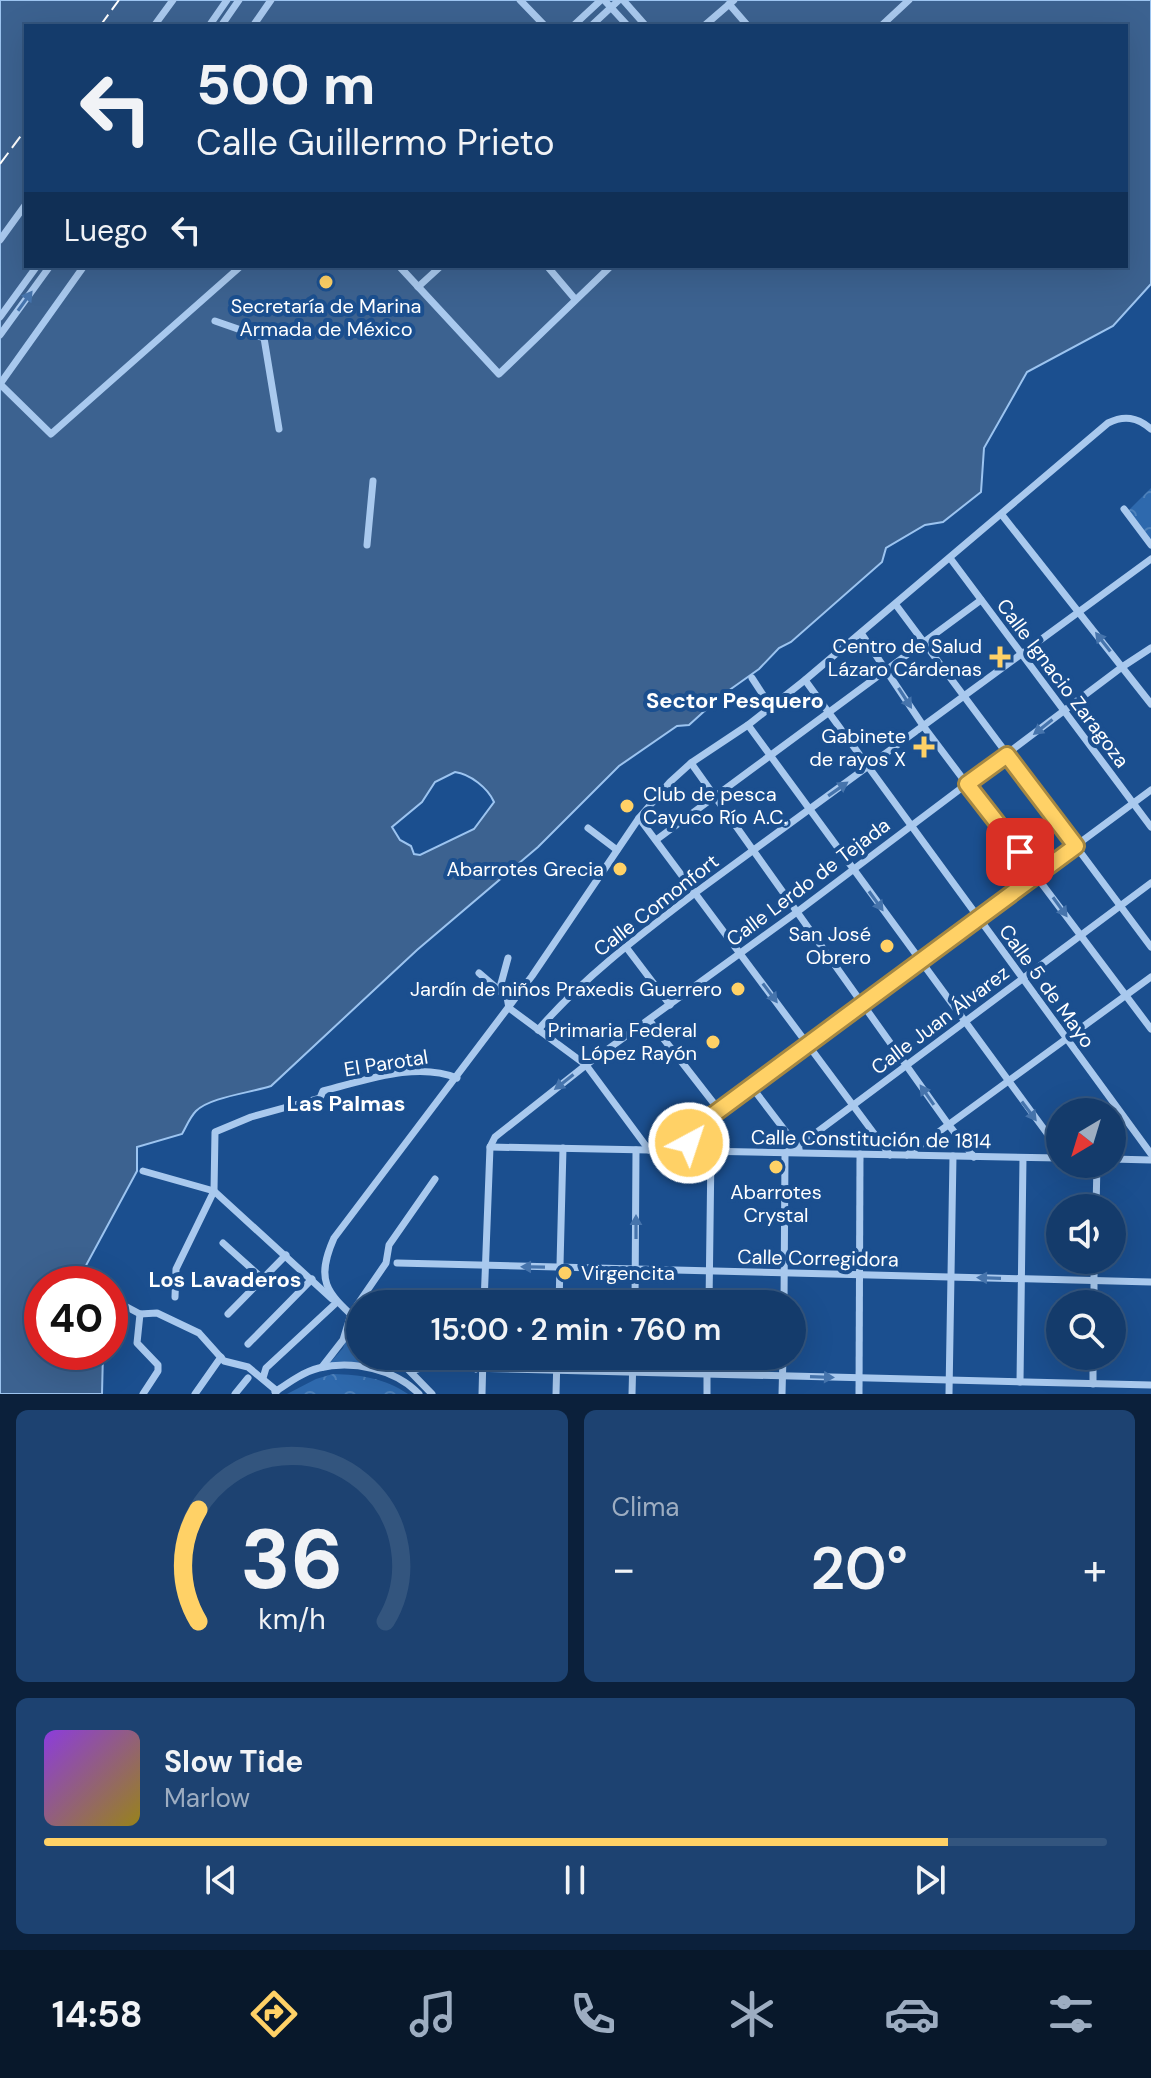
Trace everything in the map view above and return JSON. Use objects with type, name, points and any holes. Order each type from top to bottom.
[{"type":"street","points":[[155,24],[173,0]]},
{"type":"street","points":[[210,24],[227,0]]},
{"type":"street","points":[[222,24],[239,0]]},
{"type":"street","points":[[254,24],[271,0]]},
{"type":"street","points":[[520,0],[543,24]]},
{"type":"street","points":[[575,24],[603,0],[626,24]]},
{"type":"street","points":[[593,24],[621,0],[644,24]]},
{"type":"street","points":[[883,24],[909,0]]},
{"type":"street","points":[[706,24],[731,2],[747,24]]},
{"type":"street","points":[[0,240],[24,207]]},
{"type":"street","points":[[0,317],[36,268]]},
{"type":"street","points":[[0,335],[49,268]]},
{"type":"street","points":[[83,268],[0,384],[51,434],[239,268]]},
{"type":"street","points":[[401,268],[499,374],[609,268]]},
{"type":"street","points":[[418,287],[439,268]]},
{"type":"street","points":[[549,268],[575,299]]},
{"type":"street","points":[[215,321],[264,338],[279,429]]},
{"type":"street","points":[[336,1303],[326,1281],[324,1261],[334,1238],[509,1008],[639,818],[691,763],[748,725],[805,680],[1108,423],[1119,418],[1133,418],[1143,421],[1151,429]]},
{"type":"street","points":[[367,545],[373,481]]},
{"type":"street","points":[[1124,509],[1151,545]]},
{"type":"street","points":[[1002,515],[1151,704]]},
{"type":"street","name":"Calle Ignacio Zaragoza","points":[[950,558],[1151,827]]},
{"type":"street","name":"Calle Comonfort","points":[[538,1030],[565,999],[695,893],[1151,559]]},
{"type":"street","points":[[656,840],[981,600]]},
{"type":"street","points":[[896,605],[1151,947]]},
{"type":"street","points":[[861,633],[924,727],[1151,1029]]},
{"type":"street","name":"Calle Lerdo de Tejada","points":[[490,1147],[495,1137],[586,1065],[1151,648]]},
{"type":"street","points":[[752,678],[771,707]]},
{"type":"street","name":"Calle 5 de Mayo","points":[[805,680],[1151,1157]]},
{"type":"street","points":[[748,725],[1046,1133]]},
{"type":"street","points":[[691,763],[974,1157]]},
{"type":"street","points":[[664,1150],[1151,790]]},
{"type":"street","points":[[639,818],[890,1155]]},
{"type":"street","points":[[588,828],[617,850]]},
{"type":"street","name":"Calle Juan Álvarez","points":[[785,1153],[800,1150],[853,1105],[1151,883]]},
{"type":"street","points":[[626,947],[670,1005]]},
{"type":"street","points":[[499,991],[508,958]]},
{"type":"street","points":[[479,973],[507,997],[509,1008],[586,1065],[649,1150]]},
{"type":"street","points":[[906,1155],[1151,977]]},
{"type":"street","points":[[649,1020],[719,1110]]},
{"type":"street","name":"El Parotal","points":[[175,1297],[176,1269],[214,1191],[215,1132],[251,1117],[320,1098],[323,1091],[369,1079],[440,1071],[457,1078]]},
{"type":"street","points":[[751,1086],[800,1150]]},
{"type":"street","points":[[691,1131],[691,1147],[701,1151]]},
{"type":"street","points":[[484,1290],[490,1147]]},
{"type":"street","name":"Calle Constitución de 1814","points":[[490,1147],[785,1153]]},
{"type":"street","points":[[559,1290],[563,1148]]},
{"type":"street","points":[[635,1290],[636,1150]]},
{"type":"street","name":"Calle Constitución de 1814","points":[[800,1150],[1046,1158]]},
{"type":"street","points":[[709,1290],[711,1151]]},
{"type":"street","points":[[784,1290],[785,1153]]},
{"type":"street","points":[[859,1394],[860,1154]]},
{"type":"street","points":[[949,1394],[953,1156]]},
{"type":"street","points":[[1126,1158],[1151,1157]]},
{"type":"street","points":[[1020,1382],[1023,1158]]},
{"type":"street","points":[[143,1171],[214,1191],[346,1310]]},
{"type":"street","points":[[367,1290],[386,1263],[389,1245],[435,1179]]},
{"type":"street","points":[[223,1243],[263,1279]]},
{"type":"street","points":[[228,1314],[286,1255]]},
{"type":"street","name":"Calle Corregidora","points":[[397,1263],[1151,1282]]},
{"type":"street","points":[[1094,1274],[1094,1290]]},
{"type":"street","points":[[248,1344],[312,1279]]},
{"type":"street","points":[[263,1378],[266,1368],[336,1303]]},
{"type":"street","points":[[128,1308],[140,1314],[157,1313],[199,1333],[224,1361],[248,1367],[275,1392],[322,1367],[367,1367],[403,1379],[419,1394]]},
{"type":"street","points":[[140,1314],[137,1343],[158,1365],[158,1371],[143,1394]]},
{"type":"street","points":[[322,1367],[343,1340],[346,1330]]},
{"type":"street","points":[[195,1394],[221,1357]]},
{"type":"street","points":[[403,1379],[414,1370]]},
{"type":"street","points":[[479,1370],[482,1394]]},
{"type":"street","points":[[556,1394],[556,1370],[1151,1385]]},
{"type":"street","points":[[632,1370],[632,1394]]},
{"type":"street","points":[[707,1370],[707,1394]]},
{"type":"street","points":[[782,1370],[782,1394]]},
{"type":"street","points":[[1093,1370],[1093,1384]]},
{"type":"street","points":[[411,1371],[432,1394]]},
{"type":"street","points":[[235,1394],[248,1378]]},
{"type":"street","points":[[1053,1394],[1054,1383]]},
{"type":"green space","points":[[1151,488],[1151,543],[1128,511]]},
{"type":"green space","points":[[346,1339],[346,1363],[329,1364],[343,1348]]},
{"type":"green space","points":[[333,1374],[372,1378],[408,1394],[287,1394]]},
{"type":"shaded area","points":[[0,0],[1151,0],[1151,284],[1113,326],[1027,372],[984,448],[981,492],[943,522],[925,525],[886,548],[882,562],[791,642],[779,648],[759,669],[721,696],[689,725],[677,726],[619,766],[538,847],[417,950],[271,1086],[202,1106],[182,1134],[137,1147],[137,1171],[86,1266],[24,1266],[24,1370],[103,1370],[102,1394],[0,1394]],"holes":[[[455,772],[478,782],[494,802],[474,829],[420,855],[414,854],[411,846],[400,840],[392,827],[422,802],[435,782]]]},
{"type":"railway","points":[[101,24],[119,0]]},
{"type":"railway","points":[[0,164],[24,132]]},
{"type":"place","name":"Secretaría de Marina Armada de México","points":[[326,282]]},
{"type":"place","name":"Centro de Salud Lázaro Cárdenas","points":[[1000,657]]},
{"type":"place","name":"Gabinete de rayos X","points":[[924,747]]},
{"type":"place","name":"Club de pesca Cayuco Río A.C.","points":[[627,806]]},
{"type":"place","name":"Abarrotes Grecia","points":[[620,869]]},
{"type":"place","name":"San José Obrero","points":[[887,946]]},
{"type":"place","name":"Jardín de niños Praxedis Guerrero","points":[[738,989]]},
{"type":"place","name":"Primaria Federal López Rayón","points":[[713,1042]]},
{"type":"place","name":"Abarrotes Crystal","points":[[776,1167]]},
{"type":"place","name":"Virgencita","points":[[565,1273]]},
{"type":"district","name":"Sector Pesquero","points":[[735,700]]},
{"type":"district","name":"Las Palmas","points":[[346,1103]]},
{"type":"district","name":"Los Lavaderos","points":[[225,1279]]},
{"type":"route","points":[[689,1143],[691,1131],[1076,846],[1007,755],[967,784],[1020,852]]}]
